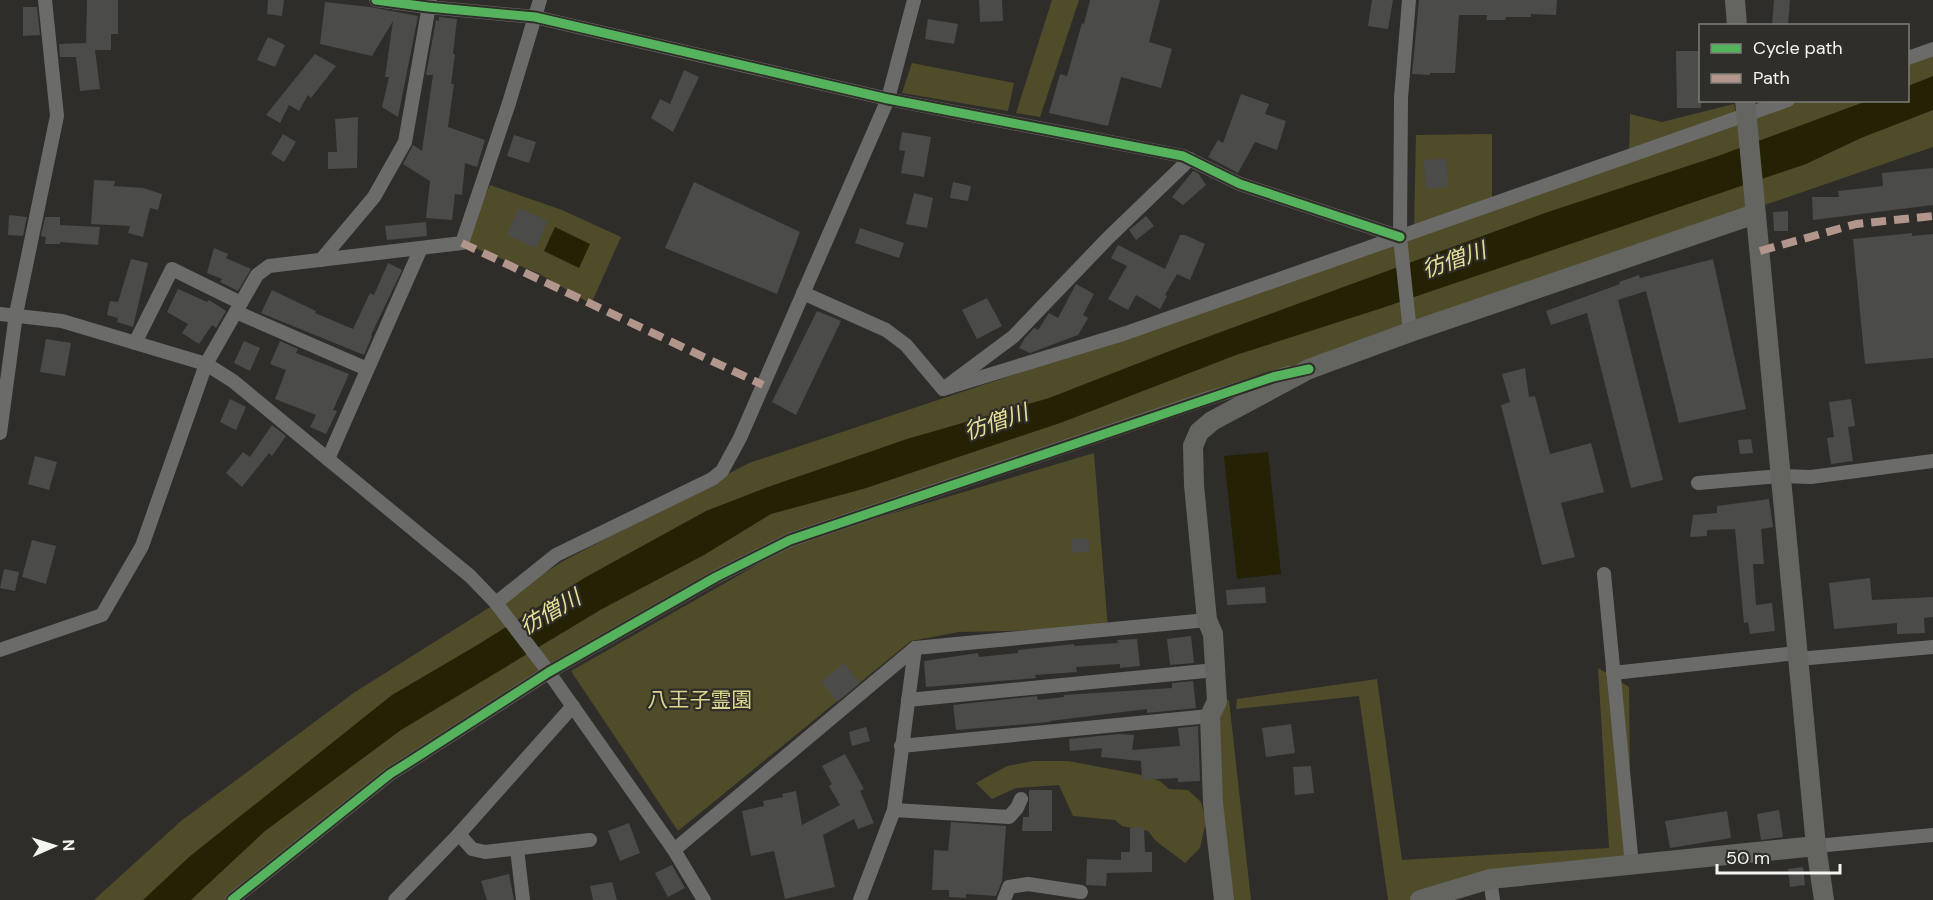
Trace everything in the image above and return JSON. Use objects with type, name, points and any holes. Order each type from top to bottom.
[{"type":"street","points":[[0,433],[16,314],[57,116],[45,0]]},
{"type":"street","points":[[376,0],[535,17],[888,99],[1183,156],[1240,184],[1401,240]]},
{"type":"street","points":[[0,650],[102,615],[142,546],[206,364],[257,275],[269,266],[462,243],[509,103],[540,0]]},
{"type":"street","points":[[496,603],[556,555],[712,479],[722,471],[740,438],[888,99],[914,0]]},
{"type":"street","points":[[1409,0],[1401,98],[1401,240],[1410,332]]},
{"type":"street","points":[[1735,0],[1737,24]]},
{"type":"street","points":[[321,260],[374,197],[405,142],[429,4]]},
{"type":"street","points":[[1909,58],[1933,49]]},
{"type":"street","points":[[943,389],[1126,333],[1401,240],[1745,108],[1777,102]]},
{"type":"street","points":[[1745,108],[1797,656],[1816,846],[1824,900]]},
{"type":"street","points":[[943,389],[1014,336],[1108,238],[1190,159]]},
{"type":"street","points":[[232,900],[390,774],[547,669],[716,577],[790,540],[1250,384],[1309,369],[1754,210]]},
{"type":"street","points":[[328,459],[421,248]]},
{"type":"street","points":[[135,343],[172,269],[238,307],[368,369]]},
{"type":"street","points":[[803,293],[886,330],[906,345],[943,389]]},
{"type":"street","points":[[0,314],[62,321],[206,364],[233,381],[470,576],[496,603],[547,669],[674,850],[704,900]]},
{"type":"street","points":[[1224,900],[1213,803],[1210,716],[1217,700],[1214,634],[1207,620],[1194,485],[1193,446],[1199,432],[1212,421],[1309,369]]},
{"type":"street","points":[[1698,483],[1781,476],[1812,477],[1933,461]]},
{"type":"street","points":[[1604,574],[1632,865]]},
{"type":"street","points":[[674,850],[915,648],[1207,620]]},
{"type":"street","points":[[1613,673],[1797,656],[1933,647]]},
{"type":"street","points":[[846,900],[859,900],[894,810],[915,648]]},
{"type":"street","points":[[908,700],[1215,670]]},
{"type":"street","points":[[395,900],[459,834],[573,706]]},
{"type":"street","points":[[901,746],[1210,716]]},
{"type":"street","points":[[894,810],[1009,817],[1021,799]]},
{"type":"street","points":[[459,834],[472,849],[485,852],[590,840]]},
{"type":"street","points":[[1420,900],[1490,879],[1933,835]]},
{"type":"street","points":[[517,849],[524,900]]},
{"type":"street","points":[[1490,879],[1493,900]]},
{"type":"street","points":[[1004,900],[1009,887],[1028,884],[1081,892]]},
{"type":"green space","points":[[1052,0],[1079,0],[1040,117],[1016,113]]},
{"type":"green space","name":"八王子霊園","points":[[1933,49],[1933,147],[1039,455],[820,535],[1094,453],[1108,629],[959,632],[911,641],[678,831],[571,671],[767,559],[602,638],[420,755],[232,900],[94,900],[181,821],[355,692],[565,560],[749,463],[1178,320],[1414,232],[1416,135],[1492,134],[1492,204],[1629,156],[1630,114],[1662,122],[1734,104],[1737,118],[1784,102],[1909,102],[1909,58]]},
{"type":"green space","points":[[912,63],[1014,83],[1008,111],[902,93]]},
{"type":"green space","points":[[490,185],[562,210],[621,237],[591,304],[538,273],[462,243]]},
{"type":"green space","points":[[1598,668],[1629,687],[1631,858],[1420,900],[1388,900],[1359,696],[1236,709],[1237,699],[1377,679],[1402,860],[1609,848]]},
{"type":"green space","points":[[1229,700],[1251,900],[1224,900],[1217,701]]},
{"type":"green space","points":[[1034,761],[1068,761],[1137,774],[1160,781],[1169,789],[1188,790],[1201,802],[1206,822],[1200,848],[1185,863],[1156,841],[1148,831],[1122,826],[1115,820],[1073,816],[1059,785],[1016,788],[992,799],[976,783],[1007,766]]},
{"type":"water","name":"彷僧川","points":[[1933,76],[1933,110],[1861,138],[1806,164],[1382,308],[1236,355],[1063,422],[863,489],[771,514],[704,555],[602,609],[401,730],[265,831],[191,900],[143,900],[189,857],[392,695],[586,577],[706,511],[907,439],[1049,398],[1180,347],[1545,213],[1718,156],[1864,102],[1909,102],[1909,86]]},
{"type":"water","points":[[555,227],[590,244],[579,268],[544,251]]},
{"type":"water","points":[[1268,452],[1281,574],[1237,579],[1224,456]]},
{"type":"building","points":[[87,0],[118,0],[118,34],[111,34],[111,50],[95,50],[100,89],[80,91],[76,57],[60,57],[59,44],[86,43]]},
{"type":"building","points":[[268,0],[284,0],[282,16],[267,14]]},
{"type":"building","points":[[979,0],[1002,0],[1003,21],[980,22]]},
{"type":"building","points":[[1090,0],[1160,0],[1149,42],[1172,49],[1161,88],[1121,77],[1108,126],[1049,113],[1060,74],[1067,76]]},
{"type":"building","points":[[1372,0],[1393,0],[1388,29],[1368,26]]},
{"type":"building","points":[[1419,0],[1557,0],[1556,15],[1531,14],[1531,17],[1486,20],[1487,15],[1459,15],[1455,73],[1430,73],[1430,75],[1412,74]]},
{"type":"building","points":[[1774,0],[1790,0],[1788,24],[1772,24]]},
{"type":"building","points":[[325,2],[418,16],[398,117],[382,107],[389,77],[385,77],[393,21],[372,56],[320,44]]},
{"type":"building","points":[[23,7],[37,7],[40,35],[23,36]]},
{"type":"building","points":[[439,17],[457,19],[451,84],[454,84],[448,127],[485,140],[477,167],[465,163],[462,195],[455,194],[452,220],[426,218],[430,181],[403,164],[413,145],[422,151],[433,75],[426,75],[436,20],[439,21]]},
{"type":"building","points":[[928,19],[958,24],[954,44],[925,39]]},
{"type":"building","points":[[268,37],[285,45],[275,67],[257,60]]},
{"type":"building","points":[[1676,51],[1699,51],[1701,108],[1677,108]]},
{"type":"building","points":[[315,54],[336,66],[311,98],[308,95],[299,111],[289,105],[280,123],[266,115]]},
{"type":"building","points":[[684,70],[699,77],[673,132],[651,118],[660,99],[670,104]]},
{"type":"building","points":[[1241,94],[1269,104],[1265,114],[1286,121],[1277,150],[1255,142],[1238,173],[1208,157],[1218,140],[1223,143]]},
{"type":"building","points":[[358,117],[357,168],[328,169],[328,152],[337,152],[335,119]]},
{"type":"building","points":[[902,132],[931,137],[924,177],[901,173],[905,151],[899,150]]},
{"type":"building","points":[[283,134],[296,142],[284,162],[271,154]]},
{"type":"building","points":[[514,135],[536,142],[529,163],[507,156]]},
{"type":"building","points":[[1446,158],[1448,187],[1426,189],[1424,160]]},
{"type":"building","points":[[1933,168],[1933,205],[1813,220],[1812,197],[1839,197],[1838,191],[1883,186],[1882,173]]},
{"type":"building","points":[[1193,171],[1198,173],[1206,185],[1183,205],[1172,197]]},
{"type":"building","points":[[94,180],[115,181],[114,186],[143,188],[162,194],[158,210],[150,208],[143,237],[128,233],[130,226],[91,224]]},
{"type":"building","points":[[694,182],[800,232],[777,294],[665,248]]},
{"type":"building","points":[[953,182],[971,186],[968,201],[950,198]]},
{"type":"building","points":[[914,193],[933,198],[927,228],[906,224]]},
{"type":"building","points":[[519,208],[548,221],[536,248],[507,235]]},
{"type":"building","points":[[1788,211],[1788,231],[1774,231],[1773,212]]},
{"type":"building","points":[[9,215],[27,217],[23,236],[8,235]]},
{"type":"building","points":[[1146,216],[1154,226],[1136,240],[1129,230]]},
{"type":"building","points":[[45,217],[60,217],[60,225],[100,227],[98,245],[60,242],[60,244],[45,244],[46,237],[41,236]]},
{"type":"building","points":[[426,222],[427,236],[387,240],[385,226]]},
{"type":"building","points":[[860,228],[904,243],[899,258],[855,243]]},
{"type":"building","points":[[1912,233],[1912,236],[1933,234],[1933,358],[1865,364],[1853,239]]},
{"type":"building","points":[[1180,235],[1205,244],[1190,280],[1177,274],[1160,309],[1136,295],[1128,310],[1108,299],[1127,266],[1111,258],[1118,245],[1165,269]]},
{"type":"building","points":[[214,248],[228,254],[226,258],[251,269],[238,291],[220,282],[222,279],[207,273]]},
{"type":"building","points":[[131,259],[148,263],[133,327],[117,322],[118,318],[107,315],[110,301],[118,302]]},
{"type":"building","points":[[1713,259],[1746,409],[1679,423],[1646,291],[1618,300],[1663,480],[1631,488],[1587,313],[1551,325],[1546,311],[1639,275],[1640,278]]},
{"type":"building","points":[[388,263],[402,270],[364,355],[261,313],[272,290],[316,311],[315,313],[353,329],[370,293],[374,295]]},
{"type":"building","points":[[1076,284],[1094,294],[1083,315],[1088,318],[1078,335],[1030,353],[1019,348],[1034,328],[1038,330],[1049,313],[1058,318]]},
{"type":"building","points":[[178,289],[207,302],[209,300],[226,311],[216,328],[212,325],[199,344],[182,333],[188,324],[167,312]]},
{"type":"building","points":[[987,298],[1002,326],[977,339],[962,310]]},
{"type":"building","points":[[817,311],[841,321],[796,415],[772,402]]},
{"type":"building","points":[[46,339],[71,343],[65,376],[40,372]]},
{"type":"building","points":[[244,341],[260,348],[250,371],[234,363]]},
{"type":"building","points":[[280,341],[298,349],[296,353],[349,374],[333,410],[337,411],[326,434],[310,427],[316,415],[275,399],[286,370],[270,364]]},
{"type":"building","points":[[1525,368],[1529,397],[1535,396],[1550,454],[1591,443],[1604,492],[1561,503],[1575,557],[1542,565],[1501,405],[1510,402],[1502,374]]},
{"type":"building","points":[[230,399],[246,407],[236,430],[220,422]]},
{"type":"building","points":[[1851,399],[1855,426],[1848,427],[1853,461],[1831,464],[1827,438],[1834,437],[1829,402]]},
{"type":"building","points":[[272,425],[286,436],[272,456],[269,453],[242,487],[226,473],[243,452],[250,457]]},
{"type":"building","points":[[1751,439],[1753,453],[1740,454],[1738,440]]},
{"type":"building","points":[[35,456],[57,462],[49,490],[28,484]]},
{"type":"building","points":[[1769,499],[1773,527],[1761,529],[1764,564],[1753,564],[1756,605],[1772,603],[1775,631],[1750,634],[1748,622],[1744,623],[1735,529],[1707,530],[1707,536],[1690,537],[1693,515],[1717,513],[1717,506]]},
{"type":"building","points":[[1072,538],[1089,539],[1089,551],[1072,553]]},
{"type":"building","points":[[32,540],[56,546],[46,584],[22,577]]},
{"type":"building","points":[[4,569],[19,572],[15,591],[0,588]]},
{"type":"building","points":[[1870,578],[1872,600],[1933,597],[1933,617],[1924,618],[1925,633],[1897,634],[1897,623],[1834,629],[1829,583]]},
{"type":"building","points":[[1265,587],[1266,603],[1227,605],[1226,590]]},
{"type":"building","points":[[1191,636],[1194,663],[1170,665],[1167,639]]},
{"type":"building","points":[[1137,639],[1140,666],[1120,668],[1120,664],[1076,667],[1077,672],[1035,675],[1036,678],[926,687],[924,661],[978,653],[979,657],[1018,653],[1018,650],[1074,644],[1074,646],[1118,643],[1117,640]]},
{"type":"building","points":[[844,663],[860,683],[837,702],[821,681]]},
{"type":"building","points":[[1193,681],[1196,708],[1147,713],[1147,709],[1050,722],[956,730],[953,705],[1037,696],[1038,700],[1064,697],[1064,695],[1172,688],[1172,683]]},
{"type":"building","points":[[1291,724],[1295,753],[1266,757],[1262,728]]},
{"type":"building","points":[[1198,726],[1200,781],[1178,782],[1178,778],[1142,780],[1141,761],[1101,757],[1102,748],[1070,751],[1069,739],[1119,734],[1134,735],[1132,750],[1180,746],[1178,728]]},
{"type":"building","points":[[866,727],[870,741],[852,746],[849,732]]},
{"type":"building","points":[[845,754],[864,789],[860,791],[874,823],[858,829],[854,819],[823,835],[835,887],[785,899],[774,851],[751,856],[742,811],[764,806],[763,801],[783,797],[782,794],[796,791],[802,825],[840,805],[829,786],[832,784],[822,766]]},
{"type":"building","points":[[1311,766],[1314,793],[1295,795],[1293,767]]},
{"type":"building","points":[[1029,790],[1052,790],[1052,831],[1022,831],[1023,817],[1029,817]]},
{"type":"building","points":[[1779,810],[1783,837],[1761,840],[1757,814]]},
{"type":"building","points":[[1727,811],[1731,838],[1670,848],[1665,821]]},
{"type":"building","points":[[951,822],[1006,826],[1002,881],[996,896],[966,894],[966,898],[949,897],[949,890],[932,890],[934,850],[948,851]]},
{"type":"building","points":[[629,823],[640,853],[620,861],[608,831]]},
{"type":"building","points":[[1144,827],[1145,852],[1152,852],[1152,872],[1107,873],[1106,886],[1086,885],[1087,859],[1121,860],[1121,852],[1130,852],[1130,828]]},
{"type":"building","points":[[672,865],[685,888],[668,897],[655,873]]},
{"type":"building","points":[[1803,867],[1805,885],[1790,887],[1788,869]]},
{"type":"building","points":[[509,874],[514,900],[487,900],[481,881]]},
{"type":"building","points":[[612,882],[617,900],[593,900],[590,886]]},
{"type":"marked path","points":[[1760,251],[1856,224],[1933,216]]},
{"type":"marked path","points":[[462,243],[763,385]]},
{"type":"cycle path","points":[[376,0],[535,17],[888,99],[1183,156],[1240,184],[1400,237]]},
{"type":"cycle path","points":[[232,900],[390,774],[549,672],[716,577],[790,540],[1273,377],[1309,369]]}]
